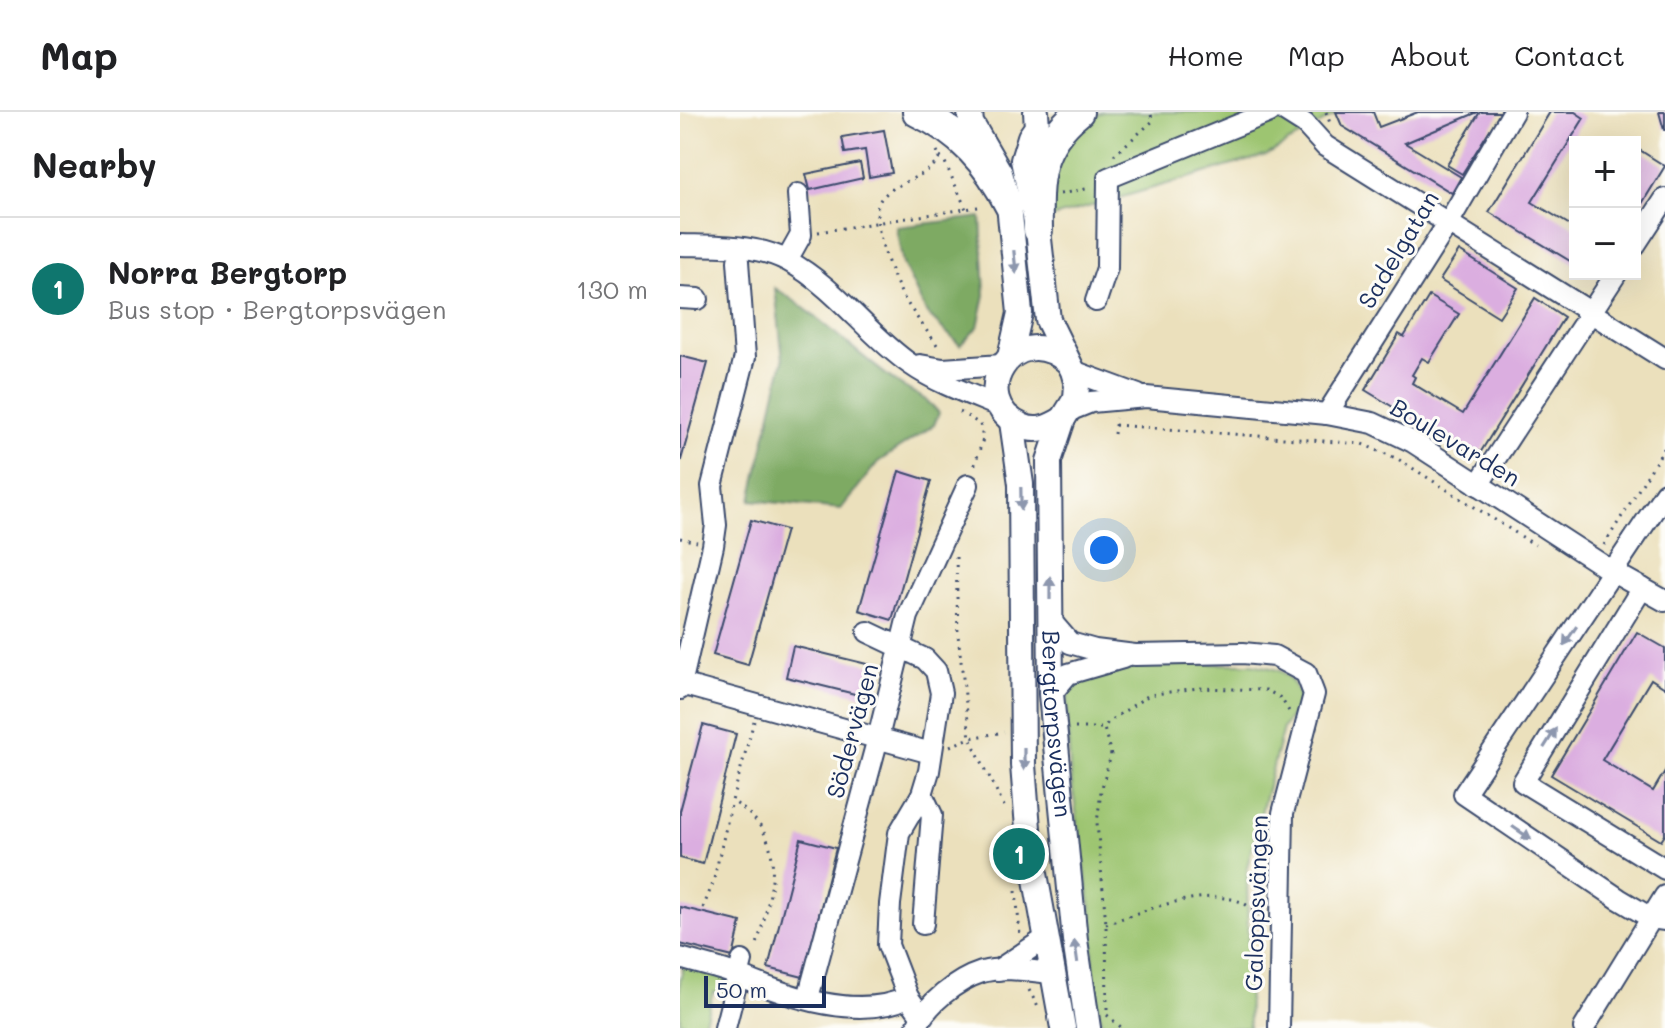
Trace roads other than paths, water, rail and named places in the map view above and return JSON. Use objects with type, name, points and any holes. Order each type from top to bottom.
[{"type":"highway","points":[[917,112],[969,146],[993,175],[1003,205]]},
{"type":"highway","points":[[1038,230],[1040,166],[1061,127],[1079,112]]},
{"type":"main road","name":"Bergtorpsvägen","points":[[967,120],[1000,173],[1020,313],[1006,361],[997,375],[995,392],[1005,414],[1021,484],[1023,765],[1029,841],[1063,1028]]},
{"type":"main road","name":"Bergtorpsvägen","points":[[967,120],[1004,146],[1039,122]]},
{"type":"main road","name":"Bergtorpsvägen","points":[[1039,122],[1023,160],[1038,230],[1048,320],[1077,385],[1049,461],[1051,694],[1075,940],[1100,1022]]},
{"type":"main road","points":[[1006,361],[1032,347],[1045,348],[1058,353],[1070,366]]},
{"type":"main road","points":[[1005,414],[1028,429],[1040,429],[1067,414]]},
{"type":"street","points":[[1096,301],[1107,268],[1108,178],[1270,112]]},
{"type":"street","points":[[1286,112],[1305,124],[1325,146],[1665,359]]},
{"type":"street","name":"Sadelgatan","points":[[1327,414],[1447,225],[1513,112]]},
{"type":"street","points":[[787,260],[801,235],[798,194]]},
{"type":"street","points":[[1641,236],[1665,199]]},
{"type":"street","points":[[680,245],[739,247],[787,260],[825,286],[909,363],[1005,414]]},
{"type":"street","points":[[738,261],[745,357],[712,486],[716,525],[713,546],[681,687],[931,753]]},
{"type":"street","points":[[1478,485],[1612,280]]},
{"type":"street","points":[[909,363],[943,369],[1006,361]]},
{"type":"street","name":"Boulevarden","points":[[1070,366],[1146,397]]},
{"type":"street","name":"Boulevarden","points":[[1067,414],[1091,402],[1146,397],[1327,414],[1373,423],[1413,442],[1613,572],[1665,601]]},
{"type":"street","name":"Södervägen","points":[[808,998],[908,616],[968,485]]},
{"type":"street","points":[[1658,919],[1464,794],[1665,493]]},
{"type":"street","points":[[1642,588],[1523,782],[1665,869]]},
{"type":"street","name":"Galoppsvängen","points":[[1051,621],[1070,643],[1095,650],[1135,655],[1243,653],[1274,656],[1306,673],[1314,694],[1283,813],[1279,1028]]},
{"type":"street","points":[[868,632],[925,659],[936,671],[941,693],[922,794],[899,833],[890,904],[888,945],[918,1022],[955,987],[982,972],[1025,963],[1052,973]]},
{"type":"street","name":"Galoppsvängen","points":[[1051,694],[1068,674],[1135,655]]},
{"type":"street","points":[[922,794],[932,815],[923,924]]},
{"type":"street","points":[[1584,1028],[1658,919],[1665,896]]},
{"type":"street","points":[[1025,963],[1046,938]]},
{"type":"street","points":[[680,958],[741,968],[759,986],[841,1007],[892,1005],[908,997]]},
{"type":"street","points":[[725,1028],[741,968]]},
{"type":"place","name":"Norra Bergtorp","points":[[1019,854]]}]
